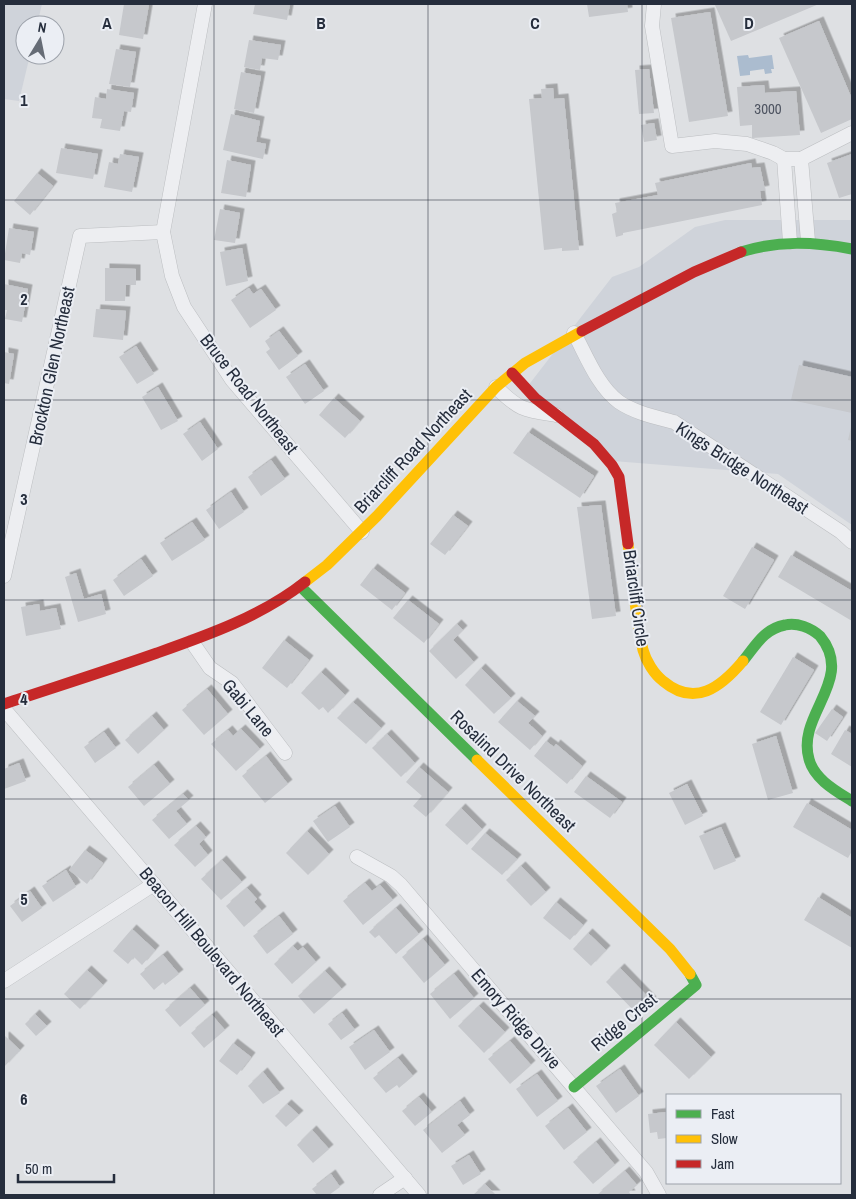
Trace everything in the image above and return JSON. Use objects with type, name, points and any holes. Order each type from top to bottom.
[{"type":"street","name":"Bruce Road Northeast","points":[[205,4],[163,232],[172,276],[184,307],[232,380],[362,532]]},
{"type":"street","points":[[654,4],[652,26],[672,146],[715,141],[747,144],[784,159],[801,159],[852,133]]},
{"type":"street","points":[[784,159],[790,242]]},
{"type":"street","points":[[801,159],[808,241]]},
{"type":"street","points":[[786,189],[804,188]]},
{"type":"street","name":"Brockton Glen Northeast","points":[[4,576],[80,236],[163,232]]},
{"type":"street","name":"Briarcliff Road Northeast","points":[[4,704],[192,642],[237,623],[300,586],[362,532],[422,464],[496,387],[512,373],[574,333],[725,257],[766,245],[790,242],[808,241],[852,249]]},
{"type":"street","name":"Kings Bridge Northeast","points":[[574,333],[604,387],[619,402],[647,415],[674,422],[841,532],[852,542]]},
{"type":"street","name":"Briarcliff Circle","points":[[512,373],[538,400],[594,444],[612,462],[619,477],[643,651],[651,669],[668,685],[682,693],[705,694],[733,673],[767,631],[793,623],[814,630],[824,637],[836,651],[840,669],[834,693],[808,737],[809,760],[817,774],[830,787],[852,801]]},
{"type":"street","name":"Briarcliff Circle","points":[[496,387],[513,404],[525,410],[556,415]]},
{"type":"street","name":"Rosalind Drive Northeast","points":[[300,586],[670,949],[687,968],[696,985]]},
{"type":"street","name":"Gabi Lane","points":[[192,642],[210,668],[232,683],[285,753]]},
{"type":"street","name":"Beacon Hill Boulevard Northeast","points":[[4,709],[419,1195]]},
{"type":"street","name":"Emory Ridge Drive","points":[[358,858],[391,876],[401,885],[646,1172],[659,1195]]},
{"type":"street","points":[[4,981],[154,884]]},
{"type":"street","name":"Ridge Crest","points":[[574,1087],[696,985]]},
{"type":"street","points":[[380,1195],[405,1178]]},
{"type":"shaded area","points":[[4,4],[42,4],[39,15],[15,15],[15,65],[28,65],[19,101],[4,99]]},
{"type":"shaded area","points":[[725,220],[852,220],[852,525],[778,474],[613,461],[524,391],[612,277],[639,267],[695,227]]},
{"type":"water","points":[[748,55],[749,58],[772,55],[774,69],[771,69],[772,73],[765,74],[764,69],[750,71],[750,75],[740,76],[737,56]]},
{"type":"building","points":[[124,4],[149,4],[143,39],[119,35]]},
{"type":"building","points":[[255,4],[290,4],[287,20],[253,14]]},
{"type":"building","points":[[587,4],[627,4],[628,12],[589,17]]},
{"type":"building","points":[[819,4],[731,41],[715,5]]},
{"type":"building","points":[[710,12],[728,116],[689,122],[671,18]]},
{"type":"building","points":[[819,21],[852,99],[852,119],[821,133],[779,38]]},
{"type":"building","points":[[249,40],[281,45],[278,60],[262,58],[260,70],[244,67]]},
{"type":"building","points":[[116,49],[136,52],[130,87],[109,84]]},
{"type":"building","points":[[649,69],[654,113],[639,114],[635,70]]},
{"type":"building","points":[[241,72],[261,76],[254,113],[234,109]]},
{"type":"building","points":[[764,85],[765,93],[796,91],[800,135],[752,138],[752,125],[740,126],[737,87]]},
{"type":"building","points":[[553,88],[554,99],[564,98],[579,250],[562,251],[562,248],[544,250],[529,99],[542,98],[541,89]]},
{"type":"building","points":[[107,89],[134,93],[131,112],[124,111],[120,131],[100,128],[102,119],[92,118],[95,97],[106,99]]},
{"type":"building","points":[[231,114],[260,121],[256,142],[266,144],[263,159],[223,150]]},
{"type":"building","points":[[654,123],[657,140],[644,142],[641,125]]},
{"type":"building","points":[[61,148],[98,154],[93,179],[56,173]]},
{"type":"building","points":[[120,154],[139,157],[132,192],[104,187],[109,162],[118,164]]},
{"type":"building","points":[[852,154],[852,194],[839,198],[827,163]]},
{"type":"building","points":[[227,160],[251,165],[246,197],[221,193]]},
{"type":"building","points":[[751,163],[752,168],[760,167],[765,190],[760,191],[762,205],[623,233],[623,235],[616,237],[612,214],[617,212],[615,203],[658,195],[655,183]]},
{"type":"building","points":[[37,173],[53,186],[30,215],[14,201]]},
{"type":"building","points":[[220,209],[240,213],[235,243],[214,240]]},
{"type":"building","points":[[9,228],[34,232],[30,255],[22,253],[20,263],[4,260]]},
{"type":"building","points":[[242,248],[248,281],[226,286],[220,252]]},
{"type":"building","points":[[105,268],[136,269],[136,285],[126,285],[125,301],[105,301]]},
{"type":"building","points":[[4,284],[28,289],[22,322],[5,319],[7,310],[4,310]]},
{"type":"building","points":[[249,288],[253,294],[261,289],[276,310],[250,328],[231,300]]},
{"type":"building","points":[[96,309],[126,311],[123,340],[93,337]]},
{"type":"building","points":[[279,331],[298,356],[279,370],[266,352],[270,349],[265,341]]},
{"type":"building","points":[[136,346],[154,374],[137,384],[119,357]]},
{"type":"building","points":[[4,352],[14,354],[9,384],[4,383]]},
{"type":"building","points":[[305,364],[324,391],[305,404],[286,377]]},
{"type":"building","points":[[799,365],[852,377],[852,413],[791,400]]},
{"type":"building","points":[[158,387],[178,421],[161,430],[142,397]]},
{"type":"building","points":[[334,398],[360,421],[345,438],[319,415]]},
{"type":"building","points":[[200,422],[218,449],[202,461],[183,434]]},
{"type":"building","points":[[852,423],[852,441],[848,440]]},
{"type":"building","points":[[528,432],[594,476],[580,498],[513,453]]},
{"type":"building","points":[[271,460],[285,479],[261,496],[248,477]]},
{"type":"building","points":[[231,492],[244,512],[219,529],[206,510]]},
{"type":"building","points":[[601,505],[616,616],[592,619],[577,507]]},
{"type":"building","points":[[453,515],[468,526],[445,555],[430,544]]},
{"type":"building","points":[[192,522],[205,540],[172,561],[160,543]]},
{"type":"building","points":[[752,547],[774,560],[745,609],[723,596]]},
{"type":"building","points":[[791,555],[852,591],[852,621],[778,577]]},
{"type":"building","points":[[141,559],[153,576],[124,596],[113,580]]},
{"type":"building","points":[[373,568],[405,593],[392,610],[360,585]]},
{"type":"building","points":[[76,573],[84,599],[101,594],[106,614],[78,622],[65,577]]},
{"type":"building","points":[[408,600],[439,624],[424,643],[393,618]]},
{"type":"building","points":[[39,604],[40,611],[56,608],[61,629],[26,636],[21,607]]},
{"type":"building","points":[[457,624],[463,630],[453,640],[474,662],[456,679],[429,651]]},
{"type":"building","points":[[284,640],[309,660],[287,688],[262,668]]},
{"type":"building","points":[[793,657],[814,670],[781,725],[760,712]]},
{"type":"building","points":[[481,668],[511,698],[494,714],[465,685]]},
{"type":"building","points":[[321,672],[345,695],[328,713],[323,707],[319,710],[301,693]]},
{"type":"building","points":[[207,689],[228,714],[204,735],[182,710]]},
{"type":"building","points":[[517,701],[535,716],[528,723],[542,736],[530,750],[498,722]]},
{"type":"building","points":[[353,702],[381,728],[366,744],[337,718]]},
{"type":"building","points":[[832,709],[843,717],[827,741],[815,733]]},
{"type":"building","points":[[152,716],[164,730],[138,754],[125,740]]},
{"type":"building","points":[[241,729],[260,749],[236,771],[211,744],[228,730],[233,736]]},
{"type":"building","points":[[845,730],[852,734],[852,767],[831,754]]},
{"type":"building","points":[[104,732],[116,748],[95,763],[84,747]]},
{"type":"building","points":[[387,734],[415,763],[401,777],[372,748]]},
{"type":"building","points":[[776,736],[793,793],[768,800],[752,744]]},
{"type":"building","points":[[546,741],[554,747],[556,744],[582,766],[567,784],[534,756]]},
{"type":"building","points":[[266,756],[288,784],[265,803],[242,776]]},
{"type":"building","points":[[19,763],[26,781],[4,789],[4,769]]},
{"type":"building","points":[[154,765],[170,784],[144,806],[128,787]]},
{"type":"building","points":[[419,767],[448,792],[426,817],[413,806],[422,796],[406,782]]},
{"type":"building","points":[[586,776],[622,802],[610,818],[574,792]]},
{"type":"building","points":[[687,784],[703,816],[685,825],[669,793]]},
{"type":"building","points":[[183,794],[189,800],[176,811],[187,824],[169,839],[152,820]]},
{"type":"building","points":[[807,803],[852,830],[852,851],[848,858],[793,827]]},
{"type":"building","points":[[335,806],[350,827],[328,842],[313,821]]},
{"type":"building","points":[[461,808],[482,829],[467,845],[445,825]]},
{"type":"building","points":[[196,826],[206,837],[199,844],[208,855],[195,867],[174,845]]},
{"type":"building","points":[[721,827],[736,861],[714,870],[699,836]]},
{"type":"building","points":[[307,831],[329,854],[308,875],[286,853]]},
{"type":"building","points":[[485,833],[517,859],[502,875],[471,849]]},
{"type":"building","points":[[85,850],[103,863],[87,884],[69,870]]},
{"type":"building","points":[[222,860],[242,882],[221,900],[201,879]]},
{"type":"building","points":[[521,866],[546,892],[531,906],[506,880]]},
{"type":"building","points":[[66,870],[76,887],[53,902],[42,886]]},
{"type":"building","points":[[365,883],[372,891],[380,885],[393,900],[363,925],[343,901]]},
{"type":"building","points":[[247,888],[257,899],[254,902],[262,911],[244,927],[226,906]]},
{"type":"building","points":[[30,891],[42,908],[22,922],[10,906]]},
{"type":"building","points":[[818,897],[852,918],[852,948],[804,920]]},
{"type":"building","points":[[556,902],[583,925],[570,940],[543,918]]},
{"type":"building","points":[[396,908],[419,934],[396,954],[379,935],[375,938],[369,932]]},
{"type":"building","points":[[279,916],[293,934],[267,954],[253,936]]},
{"type":"building","points":[[132,929],[155,950],[142,965],[134,957],[128,964],[113,951]]},
{"type":"building","points":[[588,933],[606,950],[591,966],[573,949]]},
{"type":"building","points":[[423,939],[445,965],[424,983],[402,957]]},
{"type":"building","points":[[293,946],[298,951],[303,947],[316,962],[292,984],[274,964]]},
{"type":"building","points":[[163,955],[179,974],[165,985],[163,982],[154,990],[140,974]]},
{"type":"building","points":[[620,968],[652,1001],[637,1014],[606,982]]},
{"type":"building","points":[[87,970],[103,985],[80,1009],[64,994]]},
{"type":"building","points":[[325,971],[342,989],[314,1014],[298,996]]},
{"type":"building","points":[[454,974],[474,998],[450,1019],[430,994]]},
{"type":"building","points":[[190,988],[205,1005],[180,1027],[165,1010]]},
{"type":"building","points":[[479,1006],[505,1032],[484,1053],[458,1026]]},
{"type":"building","points":[[342,1013],[355,1030],[341,1040],[328,1024]]},
{"type":"building","points":[[35,1014],[47,1026],[36,1036],[25,1024]]},
{"type":"building","points":[[212,1015],[225,1030],[204,1048],[191,1033]]},
{"type":"building","points":[[676,1022],[711,1057],[689,1079],[654,1045]]},
{"type":"building","points":[[374,1030],[390,1052],[365,1070],[349,1047]]},
{"type":"building","points":[[4,1037],[20,1050],[4,1067]]},
{"type":"building","points":[[510,1041],[531,1065],[510,1084],[488,1059]]},
{"type":"building","points":[[233,1043],[251,1057],[237,1075],[219,1061]]},
{"type":"building","points":[[398,1058],[413,1076],[399,1088],[397,1085],[386,1093],[373,1078]]},
{"type":"building","points":[[620,1069],[639,1096],[616,1113],[596,1086]]},
{"type":"building","points":[[263,1072],[280,1093],[263,1104],[248,1086]]},
{"type":"building","points":[[537,1074],[558,1101],[537,1117],[516,1089]]},
{"type":"building","points":[[419,1097],[432,1112],[415,1126],[402,1111]]},
{"type":"building","points":[[460,1101],[470,1115],[457,1125],[465,1135],[442,1153],[423,1130]]},
{"type":"building","points":[[287,1104],[299,1115],[286,1127],[275,1116]]},
{"type":"building","points":[[568,1108],[587,1132],[564,1150],[545,1126]]},
{"type":"building","points":[[666,1112],[666,1138],[658,1139],[657,1132],[650,1133],[648,1114]]},
{"type":"building","points":[[312,1130],[329,1149],[313,1163],[297,1145]]},
{"type":"building","points":[[596,1142],[615,1165],[593,1184],[573,1162]]},
{"type":"building","points":[[469,1155],[481,1174],[463,1185],[451,1166]]},
{"type":"building","points":[[625,1171],[637,1185],[629,1192],[631,1195],[597,1195]]},
{"type":"building","points":[[331,1174],[340,1187],[329,1195],[317,1195],[312,1189]]},
{"type":"building","points":[[485,1184],[496,1195],[473,1195]]},
{"type":"traffic: fast","points":[[741,252],[769,245],[796,243],[852,249]]},
{"type":"traffic: fast","points":[[300,586],[477,760]]},
{"type":"traffic: fast","points":[[743,661],[761,638],[778,627],[790,624],[799,625],[812,630],[820,636],[829,652],[832,667],[829,682],[810,727],[807,743],[809,759],[816,773],[821,778],[833,789],[852,801]]},
{"type":"traffic: fast","points":[[574,1087],[696,985],[690,974]]},
{"type":"traffic: slow","points":[[305,582],[327,565],[377,516],[496,387],[525,363],[582,331]]},
{"type":"traffic: slow","points":[[628,544],[643,650],[646,659],[660,678],[675,689],[686,693],[707,691],[726,679],[743,661]]},
{"type":"traffic: slow","points":[[477,760],[670,949],[690,974]]},
{"type":"traffic: jam","points":[[582,331],[694,272],[741,252]]},
{"type":"traffic: jam","points":[[512,373],[535,398],[594,444],[612,465],[619,477],[628,544]]},
{"type":"traffic: jam","points":[[4,704],[138,660],[215,632],[253,615],[305,582]]}]
